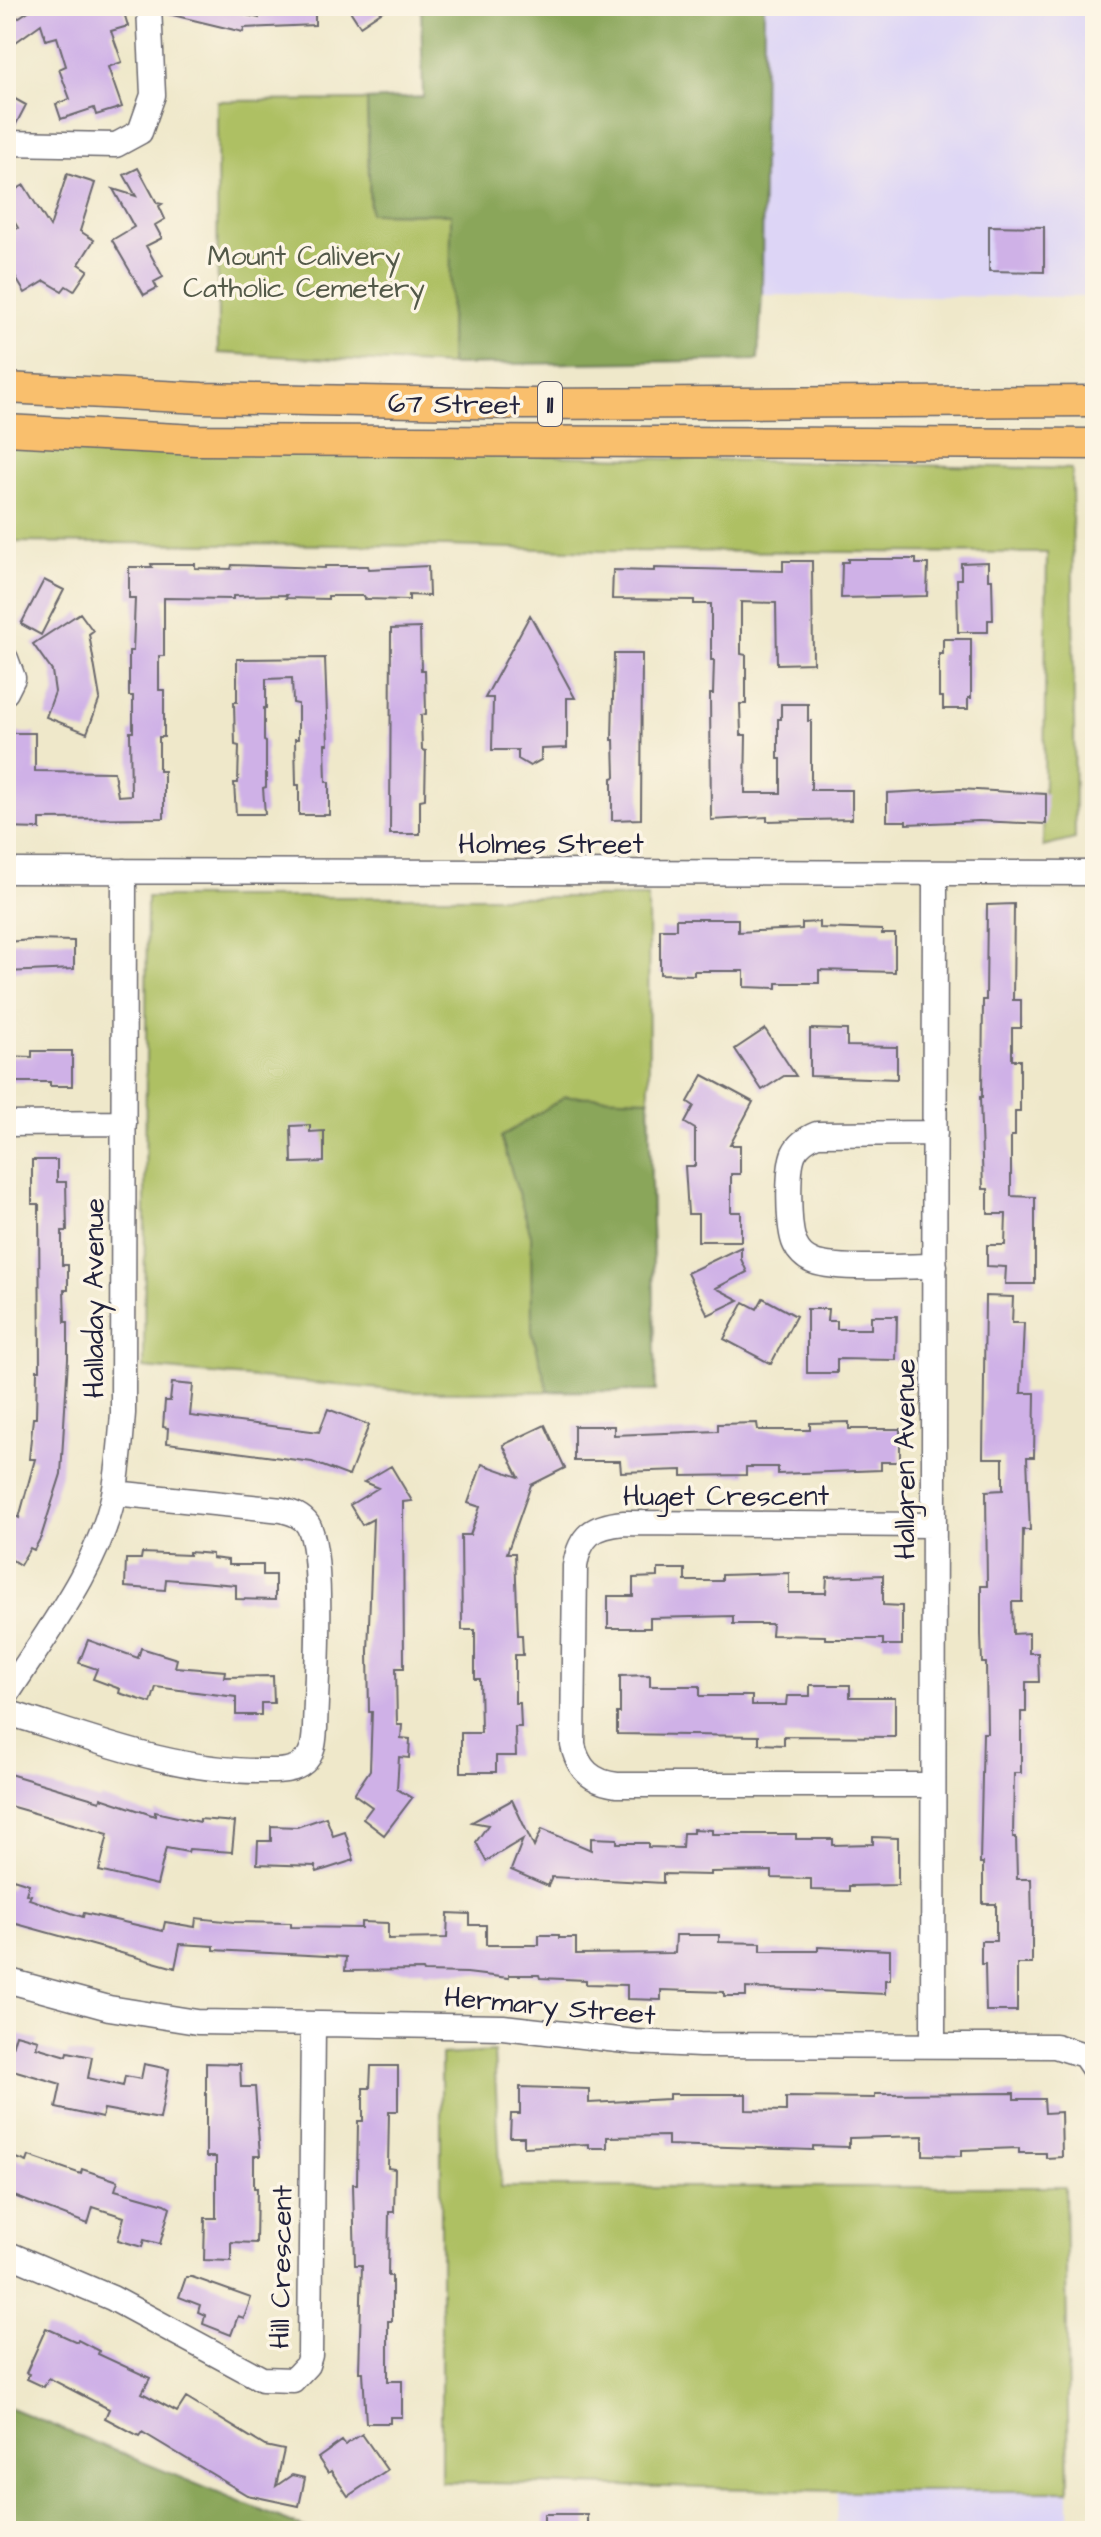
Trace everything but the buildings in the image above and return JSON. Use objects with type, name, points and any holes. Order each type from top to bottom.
[{"type":"main road","name":"67 Street","points":[[6,388],[202,398],[524,404],[1095,401]]},
{"type":"main road","name":"67 Street","points":[[6,430],[197,440],[1095,444]]},
{"type":"street","points":[[6,143],[116,145],[140,132],[153,95],[149,6]]},
{"type":"street","points":[[6,659],[13,678],[6,692]]},
{"type":"street","name":"Holmes Street","points":[[6,871],[1095,873]]},
{"type":"street","name":"Halladay Avenue","points":[[6,1696],[82,1576],[114,1493],[123,1413],[124,871]]},
{"type":"street","name":"Hallgren Avenue","points":[[933,2045],[935,873]]},
{"type":"street","points":[[6,1124],[124,1123]]},
{"type":"street","points":[[935,1133],[817,1134],[795,1150],[791,1171],[792,1232],[795,1245],[805,1256],[819,1263],[836,1265],[935,1266]]},
{"type":"street","points":[[6,1712],[119,1748],[194,1767],[285,1771],[302,1764],[312,1751],[315,1728],[317,1554],[307,1524],[302,1518],[282,1510],[114,1493]]},
{"type":"street","name":"Huget Crescent","points":[[933,1785],[606,1784],[587,1774],[579,1765],[573,1745],[575,1566],[577,1551],[590,1533],[624,1523],[934,1525]]},
{"type":"street","name":"Hermary Street","points":[[6,1980],[109,2008],[182,2020],[503,2027],[677,2045],[1055,2046],[1076,2051],[1093,2066]]},
{"type":"street","name":"Hill Crescent","points":[[6,2253],[112,2298],[262,2379],[293,2380],[302,2373],[310,2355],[313,2025]]},
{"type":"shaded area","points":[[764,6],[1095,6],[1095,297],[762,295]]},
{"type":"shaded area","points":[[1069,2488],[1069,2531],[836,2531],[837,2491]]},
{"type":"green space","points":[[421,6],[764,6],[762,295],[758,360],[450,365],[451,214],[370,213],[367,100],[423,97]]},
{"type":"green space","name":"Mount Calivery Catholic Cemetery","points":[[367,100],[370,213],[452,214],[450,365],[218,353],[217,101]]},
{"type":"green space","points":[[6,442],[1072,469],[1075,839],[1043,847],[1047,553],[601,551],[446,546],[6,542]]},
{"type":"green space","points":[[147,897],[648,897],[656,1391],[415,1392],[144,1368]]},
{"type":"green space","points":[[566,1096],[649,1099],[656,1391],[548,1391],[532,1331],[531,1235],[501,1137]]},
{"type":"green space","points":[[494,2052],[501,2187],[1065,2187],[1069,2491],[837,2491],[441,2482],[441,2055]]},
{"type":"green space","points":[[6,2406],[311,2531],[6,2531]]}]
